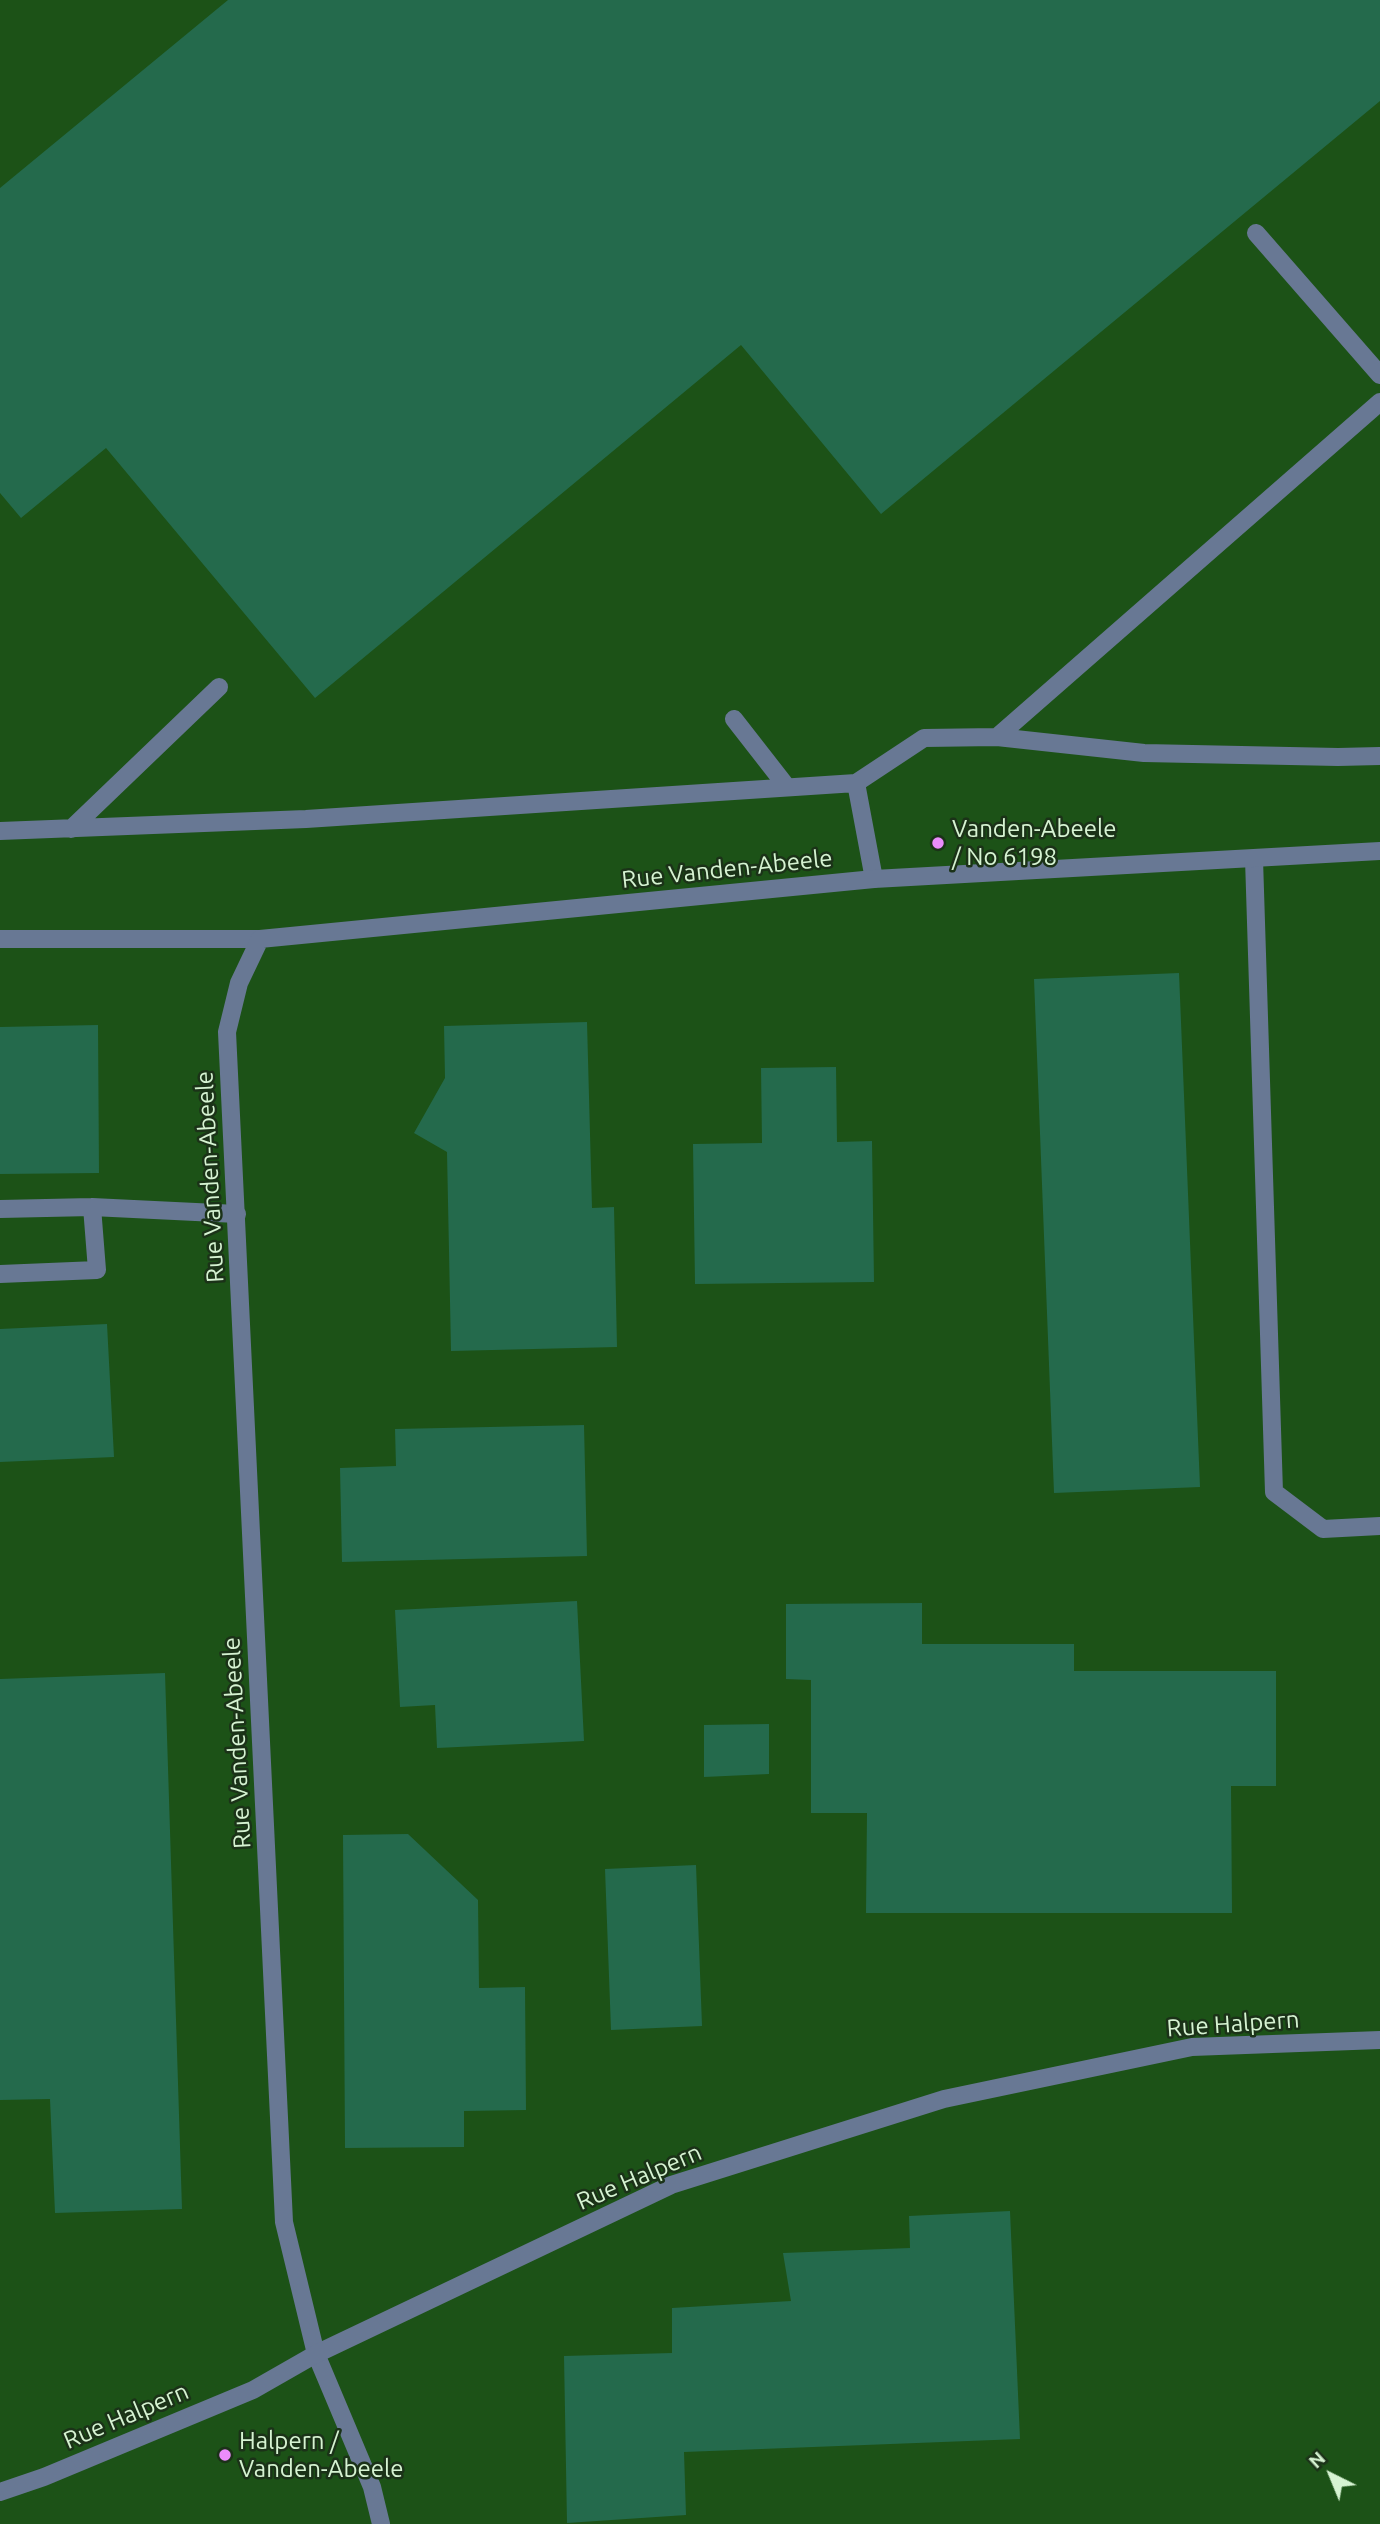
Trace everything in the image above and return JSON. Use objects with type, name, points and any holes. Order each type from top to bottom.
[{"type":"street","points":[[1256,233],[1380,375]]},
{"type":"street","points":[[997,737],[1380,402]]},
{"type":"street","points":[[71,829],[219,687]]},
{"type":"street","points":[[734,719],[787,787]]},
{"type":"street","points":[[0,831],[306,819],[856,783],[924,737],[997,737],[1144,753],[1380,756]]},
{"type":"street","points":[[856,783],[874,879]]},
{"type":"street","name":"Rue Vanden-Abeele","points":[[381,2524],[372,2487],[316,2354],[284,2222],[227,1032],[239,983],[260,939],[874,879],[1380,851]]},
{"type":"street","points":[[1254,859],[1274,1492],[1323,1529],[1380,1526]]},
{"type":"street","points":[[0,939],[260,939]]},
{"type":"street","points":[[0,1274],[97,1270],[92,1207]]},
{"type":"street","points":[[0,1209],[92,1207],[236,1214]]},
{"type":"street","name":"Rue Halpern","points":[[0,2492],[44,2477],[253,2390],[316,2354],[671,2185],[944,2099],[1192,2047],[1380,2040]]},
{"type":"building","points":[[228,0],[1380,0],[1380,101],[881,514],[741,345],[315,698],[106,448],[21,518],[0,493],[0,188]]},
{"type":"building","points":[[1179,973],[1200,1487],[1054,1493],[1034,979]]},
{"type":"building","points":[[587,1022],[592,1208],[614,1207],[617,1347],[451,1351],[447,1152],[414,1133],[445,1078],[444,1026]]},
{"type":"building","points":[[98,1025],[99,1173],[0,1174],[0,1027]]},
{"type":"building","points":[[836,1067],[837,1142],[872,1141],[874,1282],[695,1284],[693,1144],[762,1143],[761,1068]]},
{"type":"building","points":[[107,1324],[114,1457],[0,1462],[0,1329]]},
{"type":"building","points":[[584,1425],[587,1556],[342,1562],[340,1468],[396,1466],[395,1429]]},
{"type":"building","points":[[577,1601],[584,1741],[437,1748],[435,1705],[400,1707],[395,1610]]},
{"type":"building","points":[[922,1603],[922,1644],[1074,1644],[1074,1671],[1276,1671],[1276,1786],[1231,1786],[1232,1913],[866,1913],[867,1813],[811,1813],[811,1680],[786,1679],[786,1604]]},
{"type":"building","points":[[165,1673],[182,2209],[55,2213],[50,2099],[0,2100],[0,1679]]},
{"type":"building","points":[[769,1724],[769,1774],[704,1777],[704,1725]]},
{"type":"building","points":[[408,1834],[478,1900],[479,1988],[525,1987],[526,2110],[464,2111],[464,2147],[345,2148],[343,1835]]},
{"type":"building","points":[[696,1865],[702,2026],[611,2030],[605,1869]]},
{"type":"building","points":[[1010,2211],[1020,2439],[684,2452],[686,2515],[567,2523],[564,2356],[672,2353],[672,2308],[791,2301],[783,2253],[910,2248],[909,2216]]},
{"type":"place","name":"Vanden-Abeele / No 6198","points":[[938,843]]},
{"type":"place","name":"Halpern / Vanden-Abeele","points":[[225,2455]]}]
